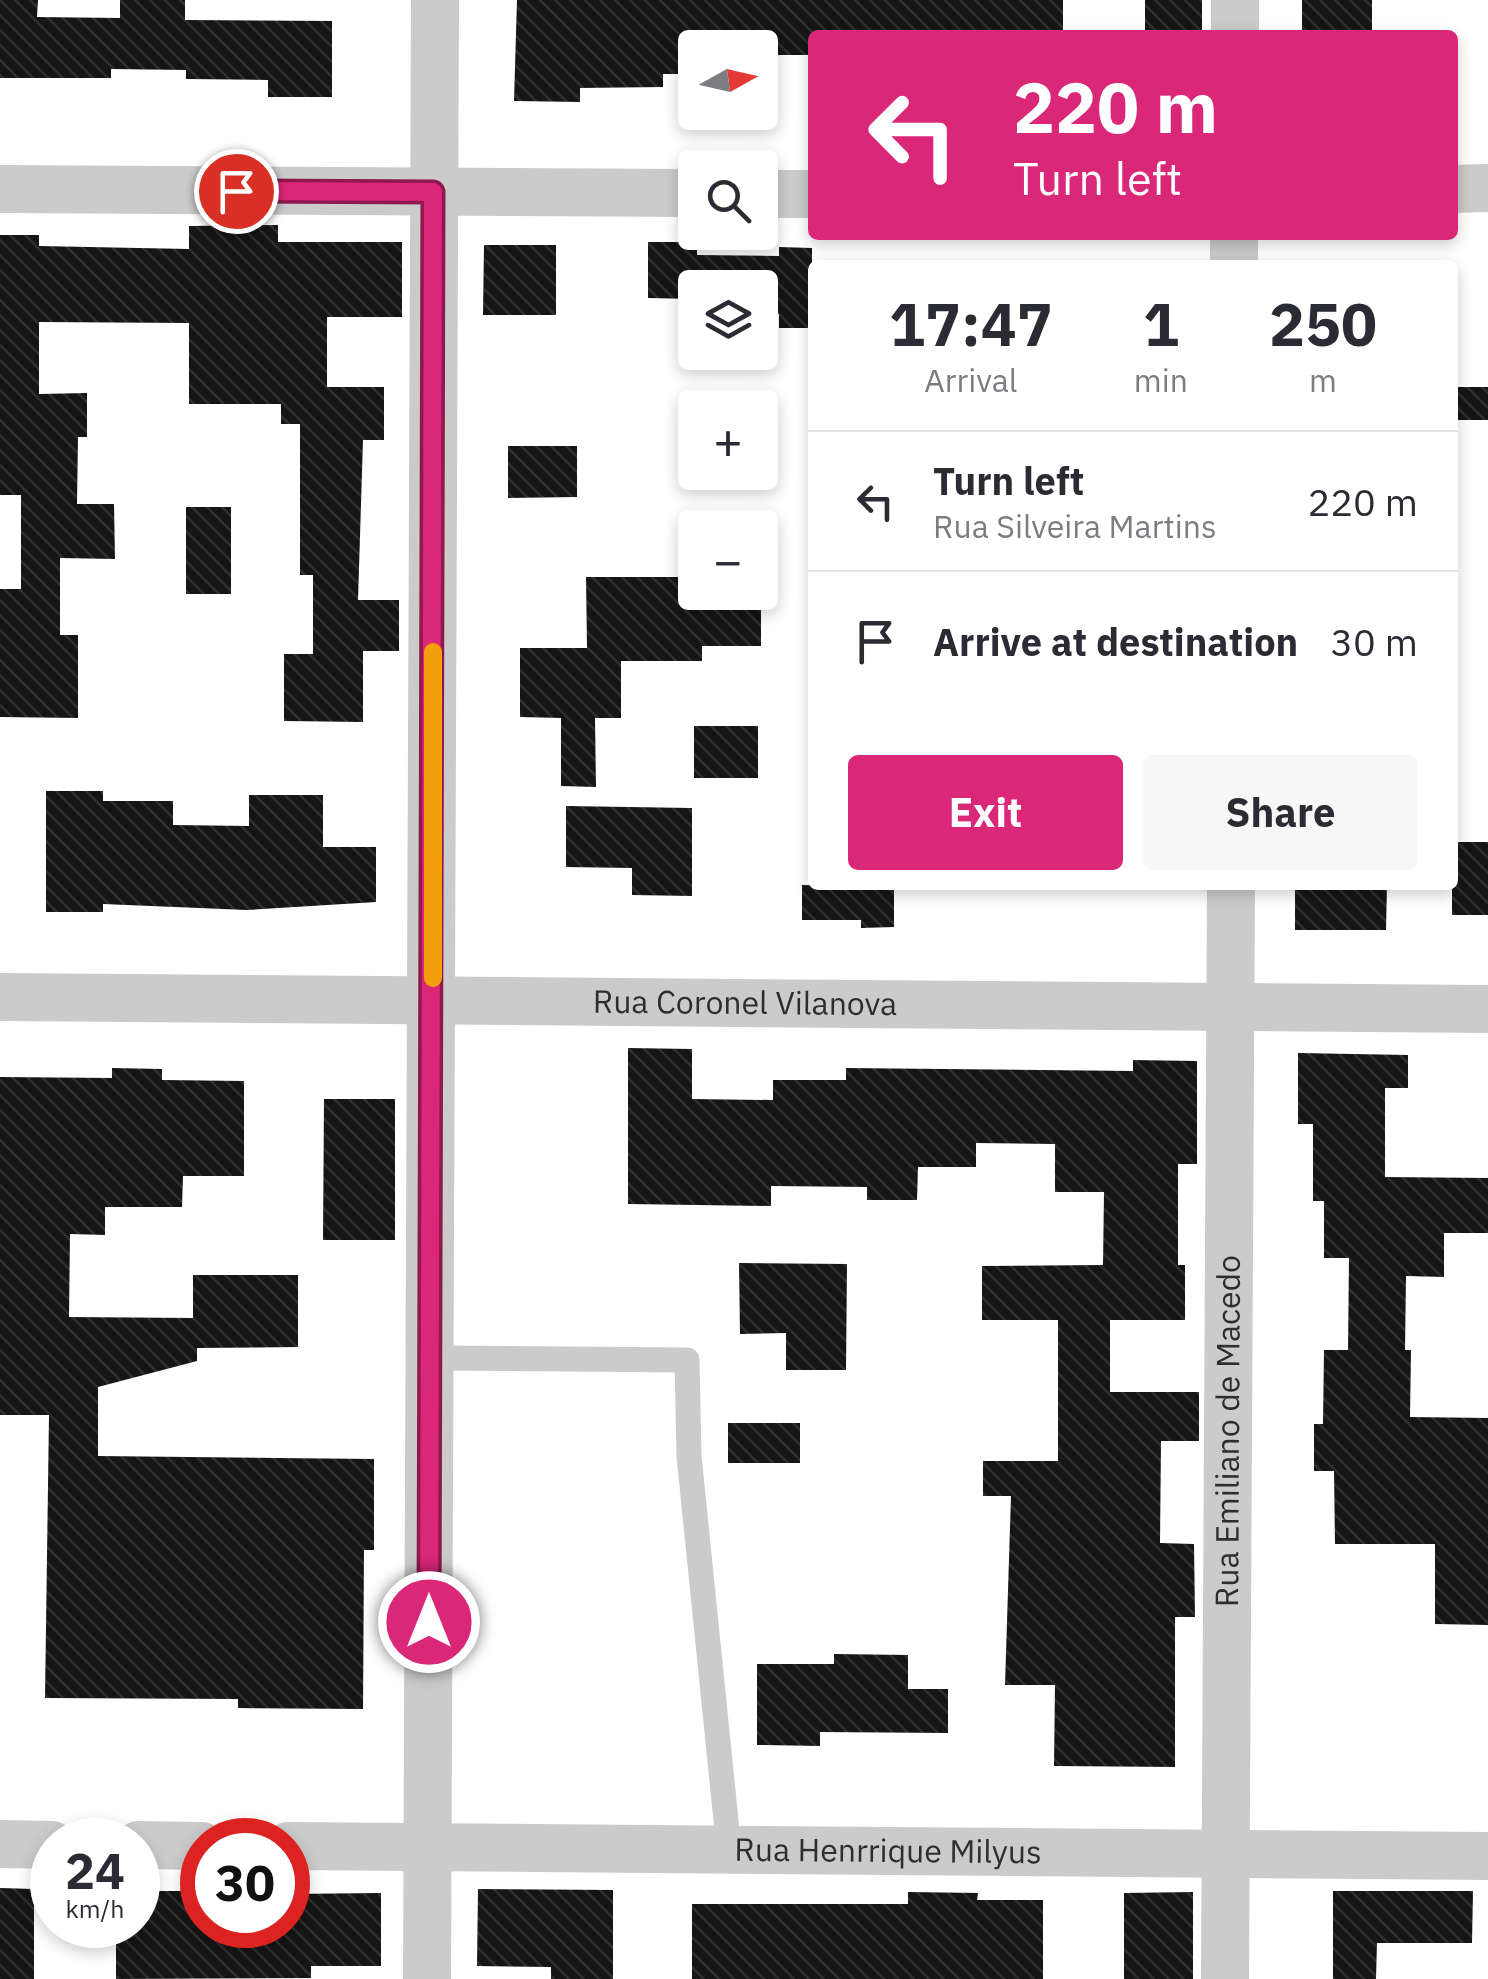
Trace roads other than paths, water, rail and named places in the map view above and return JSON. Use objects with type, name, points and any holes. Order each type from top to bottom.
[{"type":"street","points":[[426,1979],[435,0]]},
{"type":"street","points":[[1234,0],[1234,30]]},
{"type":"street","points":[[1458,189],[1488,188]]},
{"type":"street","points":[[0,190],[678,193]]},
{"type":"street","points":[[778,194],[808,194]]},
{"type":"street","name":"Rua Emiliano de Macedo","points":[[1225,1979],[1232,890]]},
{"type":"street","name":"Rua Coronel Vilanova","points":[[0,996],[1488,1009]]},
{"type":"street","points":[[0,1844],[30,1844]]},
{"type":"street","name":"Rua Henrrique Milyus","points":[[310,1846],[1488,1856]]},
{"type":"lane","points":[[430,1358],[687,1360],[689,1456],[729,1850]]}]
